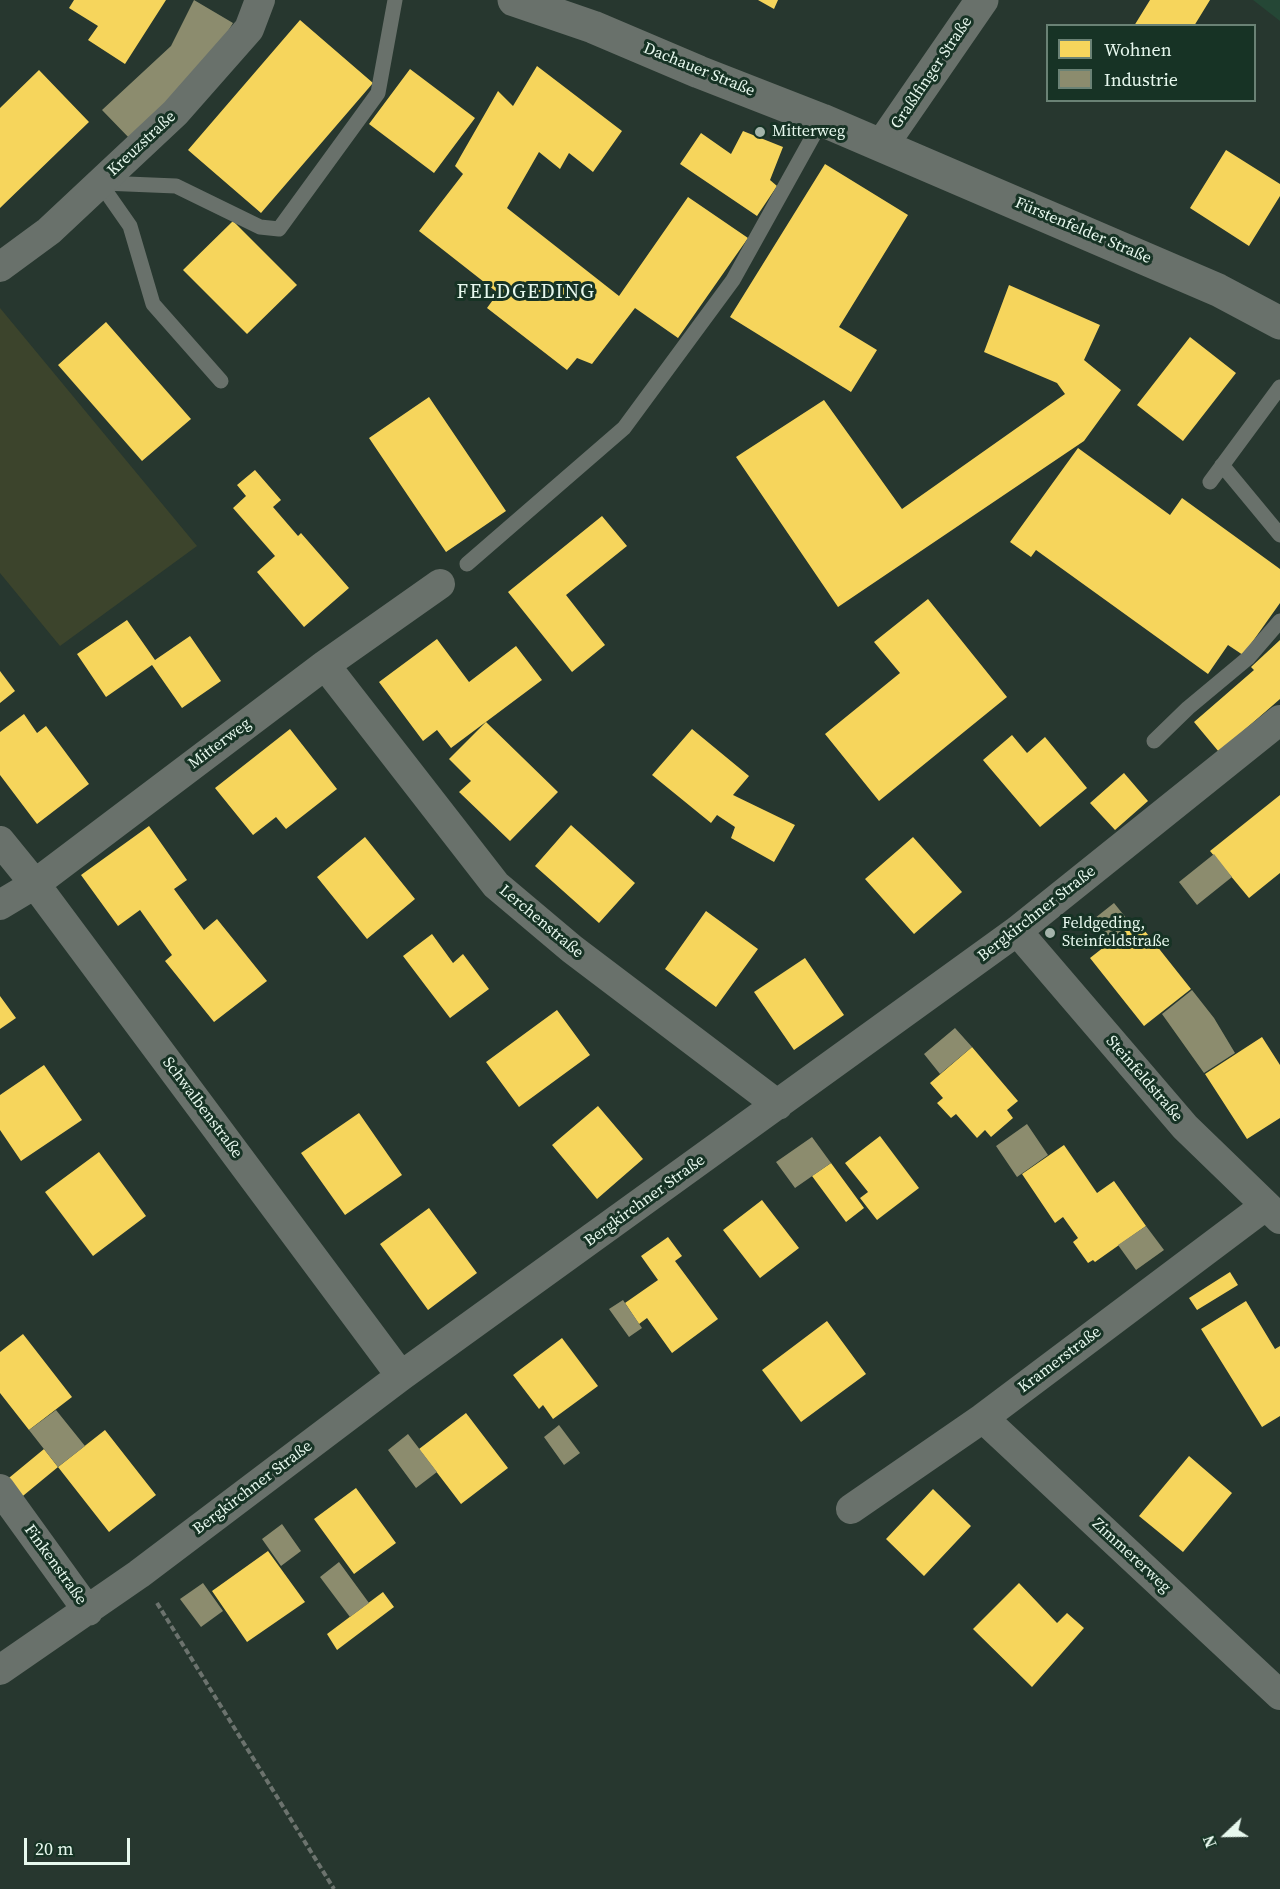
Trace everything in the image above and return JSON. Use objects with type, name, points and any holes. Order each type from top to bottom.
[{"type":"street","name":"Kreuzstraße","points":[[0,267],[49,231],[175,112],[249,29],[260,0]]},
{"type":"street","name":"Dachauer Straße","points":[[514,0],[593,27],[882,145]]},
{"type":"street","name":"Graßlfinger Straße","points":[[882,145],[981,0]]},
{"type":"street","name":"Fürstenfelder Straße","points":[[882,145],[1218,290],[1280,323]]},
{"type":"street","name":"Mitterweg","points":[[0,905],[35,884],[326,665],[440,584]]},
{"type":"street","name":"Lerchenstraße","points":[[326,665],[496,885],[572,949],[778,1105]]},
{"type":"street","name":"Bergkirchner Straße","points":[[0,1670],[139,1574],[401,1376],[1017,932],[1280,720]]},
{"type":"street","name":"Schwalbenstraße","points":[[0,841],[35,884],[401,1376]]},
{"type":"street","name":"Steinfeldstraße","points":[[1017,932],[1185,1127],[1273,1212]]},
{"type":"street","name":"Kramerstraße","points":[[851,1509],[1273,1212]]},
{"type":"street","name":"Zimmererweg","points":[[983,1418],[1280,1695]]},
{"type":"street","name":"Finkenstraße","points":[[0,1489],[88,1611]]},
{"type":"lane","points":[[100,183],[177,186],[260,227],[279,229],[378,93],[395,0]]},
{"type":"lane","points":[[467,564],[624,428],[733,280],[822,120]]},
{"type":"lane","points":[[100,183],[130,226],[153,304],[221,381]]},
{"type":"lane","points":[[1210,482],[1280,387]]},
{"type":"lane","points":[[1222,465],[1280,535]]},
{"type":"lane","points":[[1154,741],[1188,708],[1248,658],[1280,621]]},
{"type":"path","points":[[139,1574],[334,1889]]},
{"type":"shaded area","points":[[1253,0],[1280,0],[1280,21]]},
{"type":"shaded area","points":[[0,308],[197,546],[60,646],[0,573]]},
{"type":"building: Wohnen","points":[[74,0],[166,0],[125,64],[88,40],[98,26],[69,8]]},
{"type":"building: Wohnen","points":[[758,0],[778,0],[774,9]]},
{"type":"building: Wohnen","points":[[1150,0],[1210,0],[1195,24],[1135,24]]},
{"type":"building: Wohnen","points":[[300,20],[373,83],[261,213],[188,150]]},
{"type":"building: Wohnen","points":[[537,66],[622,131],[593,172],[569,153],[560,169],[539,152],[507,208],[619,296],[688,197],[748,238],[678,338],[635,308],[592,364],[577,358],[567,370],[487,308],[498,293],[419,231],[463,174],[455,166],[498,91],[513,106]]},
{"type":"building: Wohnen","points":[[410,69],[475,118],[434,173],[369,124]]},
{"type":"building: Wohnen","points":[[39,70],[89,122],[0,208],[0,108]]},
{"type":"building: Wohnen","points":[[743,131],[783,147],[770,180],[777,186],[757,216],[680,164],[701,133],[731,154]]},
{"type":"building: Wohnen","points":[[1226,150],[1280,184],[1280,196],[1249,246],[1190,208]]},
{"type":"building: Wohnen","points":[[825,164],[908,215],[839,327],[877,350],[851,392],[730,317]]},
{"type":"building: Wohnen","points":[[233,221],[297,285],[247,334],[183,270]]},
{"type":"building: Wohnen","points":[[1009,285],[1100,325],[1084,360],[1121,390],[1084,441],[838,607],[736,457],[824,400],[902,509],[1065,394],[1057,383],[984,352]]},
{"type":"building: Wohnen","points":[[106,322],[191,419],[142,461],[58,365]]},
{"type":"building: Wohnen","points":[[1190,337],[1236,373],[1183,441],[1137,405]]},
{"type":"building: Wohnen","points":[[429,397],[506,511],[446,552],[369,438]]},
{"type":"building: Wohnen","points":[[1078,448],[1170,515],[1182,498],[1280,569],[1280,603],[1243,655],[1228,645],[1208,674],[1036,550],[1031,557],[1010,542]]},
{"type":"building: Wohnen","points":[[255,470],[281,500],[273,507],[298,536],[301,533],[349,588],[304,627],[257,572],[275,556],[233,508],[246,496],[237,485]]},
{"type":"building: Wohnen","points":[[602,516],[627,546],[566,595],[605,645],[572,672],[508,592]]},
{"type":"building: Wohnen","points":[[928,599],[1007,697],[879,801],[825,734],[900,673],[874,642]]},
{"type":"building: Wohnen","points":[[127,620],[155,660],[190,636],[221,681],[182,708],[152,665],[106,697],[77,654]]},
{"type":"building: Wohnen","points":[[437,639],[469,682],[516,646],[542,680],[451,748],[437,730],[423,741],[379,682]]},
{"type":"building: Wohnen","points":[[1280,640],[1280,699],[1219,752],[1194,722],[1254,670],[1251,667]]},
{"type":"building: Wohnen","points":[[0,671],[15,691],[0,703]]},
{"type":"building: Wohnen","points":[[24,714],[37,733],[46,726],[89,784],[37,824],[0,775],[0,732]]},
{"type":"building: Wohnen","points":[[486,722],[558,792],[510,841],[459,792],[471,781],[449,759]]},
{"type":"building: Wohnen","points":[[290,729],[337,789],[286,829],[276,817],[253,835],[215,788]]},
{"type":"building: Wohnen","points":[[692,729],[749,776],[733,795],[795,825],[774,862],[731,838],[735,827],[717,815],[711,823],[652,775]]},
{"type":"building: Wohnen","points":[[1012,735],[1027,753],[1045,737],[1087,788],[1040,827],[983,760]]},
{"type":"building: Wohnen","points":[[1124,773],[1148,801],[1115,830],[1090,803]]},
{"type":"building: Wohnen","points":[[1280,795],[1280,873],[1249,898],[1210,851]]},
{"type":"building: Wohnen","points":[[571,825],[635,883],[599,923],[535,866]]},
{"type":"building: Wohnen","points":[[149,826],[187,880],[174,889],[204,930],[217,919],[267,981],[214,1022],[165,961],[172,955],[140,910],[118,926],[81,875]]},
{"type":"building: Wohnen","points":[[365,837],[415,899],[367,939],[317,877]]},
{"type":"building: Wohnen","points":[[913,837],[962,892],[914,934],[865,879]]},
{"type":"building: Wohnen","points":[[706,911],[758,949],[716,1007],[665,969]]},
{"type":"building: Wohnen","points":[[1137,921],[1191,989],[1144,1026],[1090,958]]},
{"type":"building: Wohnen","points":[[432,934],[453,963],[463,954],[489,989],[450,1018],[403,956]]},
{"type":"building: Wohnen","points":[[805,958],[844,1015],[794,1050],[754,992]]},
{"type":"building: Wohnen","points":[[0,996],[16,1018],[0,1029]]},
{"type":"building: Wohnen","points":[[557,1010],[590,1055],[519,1107],[486,1062]]},
{"type":"building: Wohnen","points":[[1262,1037],[1280,1065],[1280,1118],[1247,1139],[1205,1074]]},
{"type":"building: Wohnen","points":[[972,1047],[1018,1101],[1007,1110],[1013,1118],[991,1137],[985,1130],[977,1138],[956,1114],[951,1118],[937,1103],[943,1098],[930,1083]]},
{"type":"building: Wohnen","points":[[44,1065],[82,1120],[21,1161],[0,1130],[0,1095]]},
{"type":"building: Wohnen","points":[[598,1106],[643,1159],[597,1199],[552,1145]]},
{"type":"building: Wohnen","points":[[359,1113],[402,1175],[345,1215],[301,1153]]},
{"type":"building: Wohnen","points":[[880,1136],[919,1188],[877,1220],[860,1198],[868,1192],[845,1163]]},
{"type":"building: Wohnen","points":[[1064,1145],[1097,1193],[1114,1181],[1146,1226],[1095,1262],[1093,1260],[1088,1263],[1073,1242],[1078,1238],[1063,1217],[1055,1223],[1022,1174]]},
{"type":"building: Wohnen","points":[[99,1152],[146,1216],[93,1256],[45,1192]]},
{"type":"building: Wohnen","points":[[831,1163],[864,1208],[846,1222],[812,1176]]},
{"type":"building: Wohnen","points":[[762,1200],[799,1248],[760,1278],[723,1230]]},
{"type":"building: Wohnen","points":[[429,1208],[477,1273],[428,1310],[380,1244]]},
{"type":"building: Wohnen","points":[[668,1237],[682,1256],[675,1261],[718,1319],[672,1353],[647,1318],[639,1324],[625,1303],[658,1280],[641,1256]]},
{"type":"building: Wohnen","points":[[1230,1272],[1238,1285],[1197,1310],[1189,1298]]},
{"type":"building: Wohnen","points":[[1246,1301],[1275,1349],[1280,1346],[1280,1416],[1262,1427],[1201,1329]]},
{"type":"building: Wohnen","points":[[827,1321],[866,1374],[801,1422],[762,1370]]},
{"type":"building: Wohnen","points":[[23,1334],[72,1397],[29,1430],[0,1393],[0,1352]]},
{"type":"building: Wohnen","points":[[562,1338],[598,1386],[553,1419],[543,1405],[539,1409],[513,1375]]},
{"type":"building: Wohnen","points":[[466,1413],[508,1468],[461,1504],[419,1449]]},
{"type":"building: Wohnen","points":[[105,1430],[156,1495],[109,1532],[58,1467]]},
{"type":"building: Wohnen","points":[[44,1449],[58,1467],[18,1500],[4,1482]]},
{"type":"building: Wohnen","points":[[1189,1456],[1232,1493],[1183,1552],[1139,1516]]},
{"type":"building: Wohnen","points":[[356,1488],[396,1543],[354,1574],[314,1519]]},
{"type":"building: Wohnen","points":[[933,1489],[971,1526],[924,1576],[886,1539]]},
{"type":"building: Wohnen","points":[[268,1551],[305,1602],[247,1642],[212,1591]]},
{"type":"building: Wohnen","points":[[1019,1583],[1057,1623],[1067,1613],[1084,1628],[1032,1687],[973,1629]]},
{"type":"building: Wohnen","points":[[383,1592],[394,1607],[337,1650],[327,1634]]},
{"type":"building: Industrie","points":[[194,0],[233,23],[206,67],[132,141],[102,110],[171,46]]},
{"type":"building: Industrie","points":[[1214,854],[1232,877],[1197,905],[1179,882]]},
{"type":"building: Industrie","points":[[1114,903],[1131,924],[1106,943],[1090,922]]},
{"type":"building: Industrie","points":[[1192,990],[1214,1018],[1235,1053],[1204,1073],[1162,1014]]},
{"type":"building: Industrie","points":[[955,1028],[972,1047],[940,1074],[924,1054]]},
{"type":"building: Industrie","points":[[1027,1124],[1048,1155],[1017,1177],[996,1146]]},
{"type":"building: Industrie","points":[[812,1137],[831,1163],[795,1188],[776,1162]]},
{"type":"building: Industrie","points":[[1146,1226],[1164,1250],[1136,1270],[1118,1245]]},
{"type":"building: Industrie","points":[[623,1300],[642,1328],[629,1337],[609,1309]]},
{"type":"building: Industrie","points":[[56,1410],[85,1446],[58,1467],[29,1430]]},
{"type":"building: Industrie","points":[[559,1425],[580,1453],[564,1465],[544,1437]]},
{"type":"building: Industrie","points":[[408,1434],[437,1472],[416,1488],[388,1450]]},
{"type":"building: Industrie","points":[[282,1524],[301,1551],[281,1566],[262,1539]]},
{"type":"building: Industrie","points":[[339,1562],[369,1603],[350,1617],[320,1577]]},
{"type":"building: Industrie","points":[[203,1583],[223,1611],[201,1627],[180,1599]]},
{"type":"place","name":"Mitterweg","points":[[760,132]]},
{"type":"place","name":"Feldgeding, Steinfeldstraße","points":[[1050,933]]},
{"type":"district","name":"FELDGEDING","points":[[526,293]]}]
